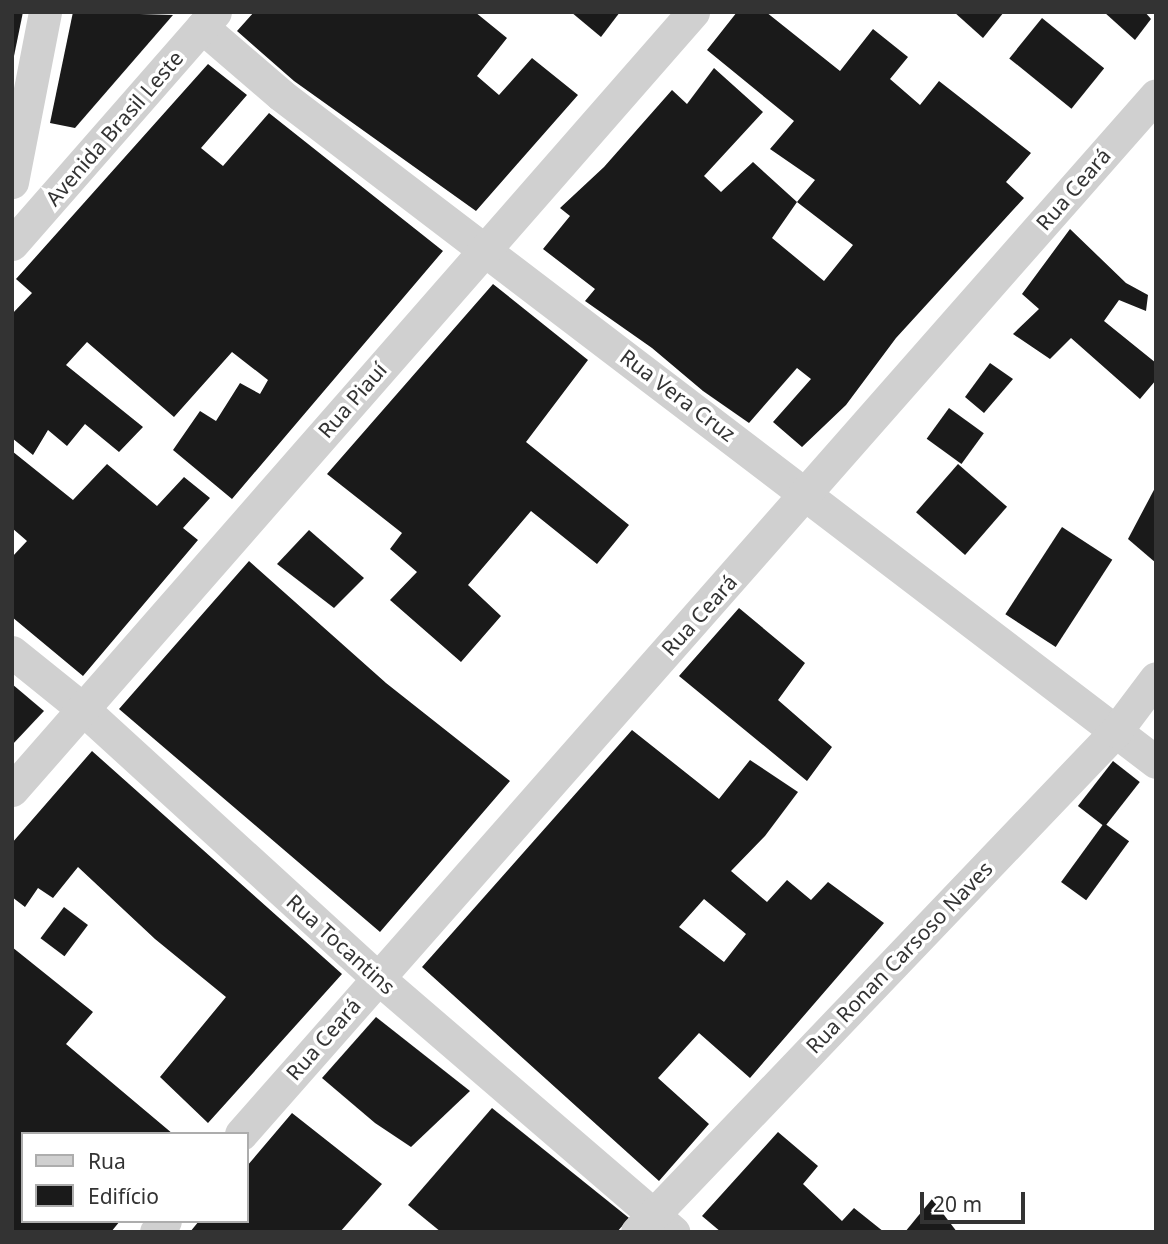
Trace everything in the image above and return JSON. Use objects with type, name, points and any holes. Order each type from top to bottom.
[{"type":"street","points":[[12,182],[19,99],[45,12]]},
{"type":"street","name":"Rua Piauí","points":[[12,790],[693,12]]},
{"type":"street","name":"Rua Vera Cruz","points":[[208,20],[281,95],[1156,761]]},
{"type":"street","name":"Avenida Brasil Leste","points":[[12,244],[208,20]]},
{"type":"street","name":"Rua Ceará","points":[[243,1132],[1156,95]]},
{"type":"street","name":"Rua Tocantins","points":[[12,652],[83,709],[654,1226]]},
{"type":"street","name":"Rua Ronan Carsoso Naves","points":[[654,1226],[1116,731],[1156,678]]},
{"type":"building","points":[[12,12],[23,12],[14,56],[12,56]]},
{"type":"building","points":[[73,12],[173,15],[75,128],[50,123]]},
{"type":"building","points":[[254,12],[475,12],[507,38],[477,76],[499,95],[532,58],[578,95],[476,211],[294,81],[237,31]]},
{"type":"building","points":[[571,12],[620,12],[601,37]]},
{"type":"building","points":[[737,12],[766,12],[840,71],[873,29],[908,57],[890,79],[920,105],[939,81],[1031,153],[1006,182],[1024,198],[896,338],[846,405],[802,447],[773,422],[811,379],[797,368],[749,423],[703,391],[652,348],[585,301],[595,289],[543,249],[570,216],[560,208],[604,167],[672,90],[687,104],[714,68],[763,112],[704,176],[721,192],[753,162],[797,202],[815,180],[770,149],[794,121],[707,50]],"holes":[[[797,202],[853,245],[824,281],[772,238]]]},
{"type":"building","points":[[954,12],[1004,12],[983,38]]},
{"type":"building","points":[[1104,12],[1145,12],[1151,19],[1135,40]]},
{"type":"building","points":[[1042,18],[1104,68],[1071,109],[1009,58]]},
{"type":"building","points":[[208,64],[247,95],[201,148],[223,166],[269,113],[443,251],[232,499],[173,450],[200,411],[216,421],[240,383],[260,394],[268,380],[232,352],[174,417],[87,342],[66,365],[143,427],[119,452],[85,424],[67,446],[48,430],[33,455],[12,438],[12,314],[32,293],[16,279]]},
{"type":"building","points":[[1070,229],[1126,283],[1148,295],[1146,311],[1119,300],[1104,321],[1156,363],[1156,380],[1140,399],[1071,338],[1050,359],[1013,334],[1039,309],[1022,294]]},
{"type":"building","points":[[493,284],[588,360],[526,442],[629,525],[597,564],[531,511],[468,585],[501,616],[461,662],[390,600],[417,572],[390,549],[402,533],[327,474]]},
{"type":"building","points":[[990,363],[1013,379],[984,413],[965,397]]},
{"type":"building","points":[[949,408],[984,433],[961,464],[927,439]]},
{"type":"building","points":[[12,451],[73,500],[107,464],[157,506],[184,477],[210,498],[183,528],[198,540],[83,676],[12,617],[12,557],[27,541],[12,528]]},
{"type":"building","points":[[958,464],[1007,507],[965,555],[916,512]]},
{"type":"building","points":[[1156,486],[1156,563],[1128,539]]},
{"type":"building","points":[[1062,527],[1112,560],[1056,647],[1005,614]]},
{"type":"building","points":[[309,530],[364,578],[334,608],[277,564]]},
{"type":"building","points":[[249,561],[386,683],[510,781],[380,932],[119,709]]},
{"type":"building","points":[[739,608],[805,663],[778,700],[832,747],[807,781],[679,676]]},
{"type":"building","points":[[12,684],[44,711],[12,745]]},
{"type":"building","points":[[632,730],[719,799],[750,760],[798,792],[765,836],[731,871],[767,902],[787,880],[811,900],[828,882],[884,923],[750,1078],[699,1033],[658,1078],[709,1124],[659,1181],[422,967]],"holes":[[[704,899],[746,934],[724,962],[679,927]]]},
{"type":"building","points":[[92,751],[342,974],[208,1123],[160,1077],[226,997],[155,939],[78,867],[53,898],[38,888],[25,907],[12,897],[12,843]]},
{"type":"building","points":[[1113,761],[1140,782],[1105,827],[1078,806]]},
{"type":"building","points":[[1104,823],[1129,841],[1086,900],[1061,882]]},
{"type":"building","points":[[64,907],[88,925],[64,956],[41,938]]},
{"type":"building","points":[[12,947],[93,1012],[66,1044],[171,1132],[21,1132],[21,1223],[118,1223],[111,1232],[12,1232]]},
{"type":"building","points":[[376,1017],[470,1091],[411,1147],[375,1123],[322,1078]]},
{"type":"building","points":[[492,1108],[629,1218],[617,1232],[441,1232],[408,1205]]},
{"type":"building","points":[[292,1113],[382,1184],[340,1232],[190,1232],[197,1223],[248,1223],[248,1165]]},
{"type":"building","points":[[778,1132],[818,1166],[803,1184],[842,1221],[854,1208],[884,1232],[721,1232],[702,1216]]},
{"type":"building","points":[[932,1199],[957,1232],[905,1232]]}]
